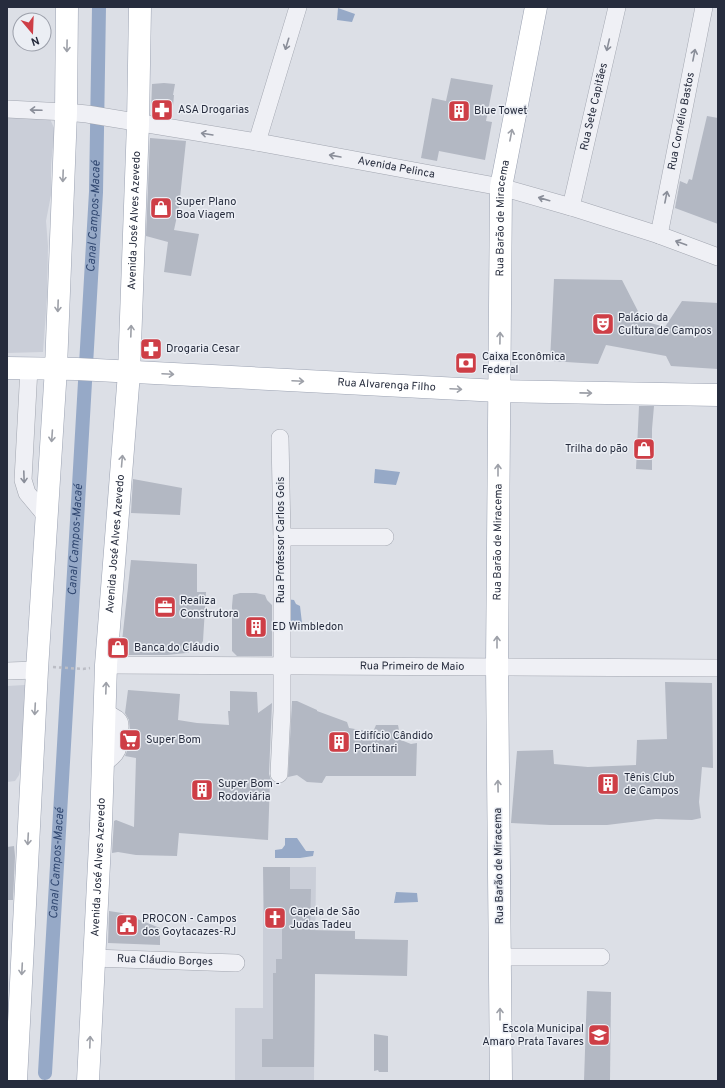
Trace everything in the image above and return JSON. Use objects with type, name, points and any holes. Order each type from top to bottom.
[{"type":"main road","points":[[16,1081],[46,669],[47,516],[56,368],[76,113],[67,7]]},
{"type":"main road","name":"Avenida José Alves Azevedo","points":[[88,1081],[103,763],[106,665],[130,372],[140,7]]},
{"type":"main road","name":"Rua Barão de Miracema","points":[[500,1081],[497,666],[501,187],[536,7]]},
{"type":"main road","name":"Rua Alvarenga Filho","points":[[7,368],[100,370],[499,391],[718,395]]},
{"type":"street","points":[[257,142],[298,7]]},
{"type":"street","name":"Rua Sete Capitães","points":[[571,207],[617,7]]},
{"type":"street","name":"Rua Cornélio Bastos","points":[[659,235],[704,7]]},
{"type":"street","name":"Avenida Pelinca","points":[[7,109],[76,113],[257,142],[501,187],[571,207],[659,235],[718,257]]},
{"type":"street","points":[[29,368],[23,480],[27,493],[47,516]]},
{"type":"street","name":"Rua Professor Carlos Gois","points":[[279,774],[282,733],[282,537],[280,438]]},
{"type":"street","points":[[282,537],[385,537]]},
{"type":"street","name":"Rua Primeiro de Maio","points":[[106,665],[718,668]]},
{"type":"street","points":[[7,671],[46,669]]},
{"type":"street","points":[[500,957],[601,957]]},
{"type":"street","name":"Rua Cláudio Borges","points":[[93,958],[236,963]]},
{"type":"path","points":[[46,669],[84,669]]},
{"type":"shaded area","points":[[7,115],[50,119],[55,130],[51,164],[51,195],[46,221],[48,246],[47,297],[43,352],[7,353]]},
{"type":"shaded area","points":[[25,685],[21,766],[19,775],[15,781],[7,782],[7,686]]},
{"type":"shaded area","points":[[263,867],[316,867],[314,1081],[235,1081],[235,1008],[263,1008]]},
{"type":"water","points":[[338,8],[355,14],[352,22],[337,20]]},
{"type":"water","points":[[375,469],[400,472],[396,485],[374,483]]},
{"type":"water","points":[[286,599],[294,600],[296,604],[300,606],[302,623],[286,626]]},
{"type":"water","points":[[285,838],[297,838],[306,851],[314,851],[313,856],[300,858],[275,858],[275,850],[282,849],[285,845]]},
{"type":"water","points":[[396,892],[417,893],[418,902],[394,903]]},
{"type":"building","name":"Blue Towet","points":[[451,78],[493,85],[486,121],[492,122],[485,160],[439,151],[437,161],[421,158],[432,98],[446,101]]},
{"type":"building","points":[[152,84],[175,84],[172,118],[151,113]]},
{"type":"building","points":[[707,116],[718,118],[718,224],[675,208],[680,181],[687,184],[689,179],[692,180]]},
{"type":"building","name":"Super Plano Boa Viagem","points":[[150,138],[186,141],[179,207],[174,230],[199,234],[191,276],[164,272],[168,242],[146,236]]},
{"type":"building","name":"Palácio da Cultura de Campos","points":[[554,279],[622,280],[643,321],[665,327],[682,301],[718,303],[718,369],[671,366],[666,356],[606,345],[598,364],[550,361]]},
{"type":"building","name":"Trilha do pão","points":[[639,406],[654,406],[652,429],[652,470],[636,469]]},
{"type":"building","points":[[133,479],[182,488],[180,515],[131,513]]},
{"type":"building","name":"Realiza Construtora","points":[[131,560],[197,564],[197,592],[206,592],[203,641],[198,650],[167,655],[128,655],[121,650]]},
{"type":"building","name":"ED Wimbledon","points":[[240,593],[256,593],[265,595],[267,600],[272,605],[272,656],[237,656],[232,651],[233,595]]},
{"type":"building","name":"Tênis Club de Campos","points":[[665,682],[712,683],[713,768],[702,767],[699,802],[701,818],[692,820],[656,819],[607,825],[511,823],[517,751],[553,750],[554,764],[588,767],[636,765],[637,740],[667,739]]},
{"type":"building","name":"Super Bom - Rodoviária","points":[[128,690],[180,694],[178,720],[197,723],[229,725],[228,711],[230,711],[230,691],[257,692],[258,713],[272,703],[269,774],[271,780],[268,840],[179,833],[177,856],[136,855],[118,852],[112,853],[114,821],[116,820],[134,827],[136,758],[125,756],[129,746],[130,730],[129,720],[125,713]]},
{"type":"building","name":"Edifício Cândido Portinari","points":[[292,701],[297,701],[317,711],[347,722],[349,728],[373,732],[376,725],[398,725],[401,740],[411,744],[417,743],[416,776],[326,776],[322,783],[307,782],[297,775],[288,777]]},
{"type":"building","points":[[14,846],[13,900],[7,900],[7,847]]},
{"type":"building","points":[[263,867],[290,867],[290,889],[311,889],[310,930],[355,931],[355,939],[408,940],[407,976],[315,974],[314,1067],[262,1067],[262,1039],[273,1039],[273,973],[276,973],[276,959],[282,959],[282,914],[264,914]]},
{"type":"building","name":"PROCON - Campos dos Goytacazes-RJ","points":[[109,911],[122,913],[160,928],[160,945],[108,943]]},
{"type":"building","name":"Escola Municipal Amaro Prata Tavares","points":[[587,991],[611,992],[610,1081],[584,1081]]},
{"type":"building","points":[[374,1034],[388,1036],[388,1072],[379,1072],[378,1070],[374,1071]]},
{"type":"waterway","name":"Canal Campos-Macaé","points":[[45,1073],[96,192],[99,7]]},
{"type":"place","name":"ASA Drogarias","points":[[162,110]]},
{"type":"place","name":"Blue Towet","points":[[459,111]]},
{"type":"place","name":"Super Plano Boa Viagem","points":[[161,208]]},
{"type":"place","name":"Palácio da Cultura de Campos","points":[[603,324]]},
{"type":"place","name":"Drogaria Cesar","points":[[151,349]]},
{"type":"place","name":"Caixa Econômica Federal","points":[[466,363]]},
{"type":"place","name":"Trilha do pão","points":[[644,449]]},
{"type":"place","name":"Realiza Construtora","points":[[165,607]]},
{"type":"place","name":"ED Wimbledon","points":[[256,627]]},
{"type":"place","name":"Banca do Cláudio","points":[[118,648]]},
{"type":"place","name":"Super Bom","points":[[130,740]]},
{"type":"place","name":"Edifício Cândido Portinari","points":[[339,742]]},
{"type":"place","name":"Tênis Club de Campos","points":[[608,784]]},
{"type":"place","name":"Super Bom - Rodoviária","points":[[202,790]]},
{"type":"place","name":"Capela de São Judas Tadeu","points":[[275,918]]},
{"type":"place","name":"PROCON - Campos dos Goytacazes-RJ","points":[[127,925]]},
{"type":"place","name":"Escola Municipal Amaro Prata Tavares","points":[[599,1035]]}]
